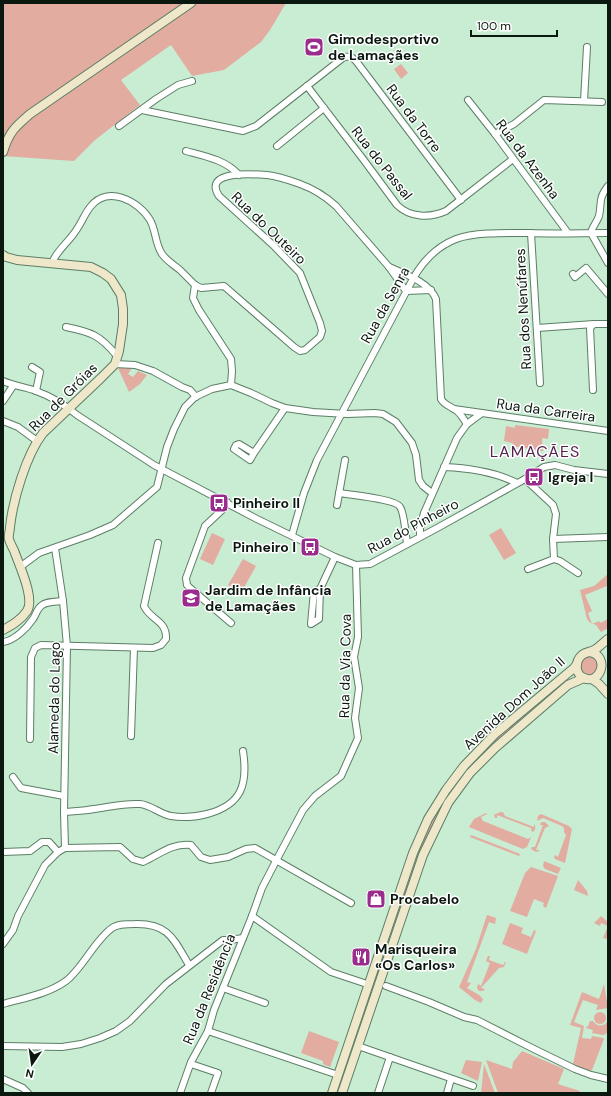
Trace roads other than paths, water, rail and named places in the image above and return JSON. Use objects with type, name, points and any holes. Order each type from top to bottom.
[{"type":"main road","points":[[3,152],[12,130],[30,114],[191,3]]},
{"type":"main road","points":[[3,255],[17,260],[91,267],[111,279],[121,296],[123,309],[123,324],[116,360]]},
{"type":"main road","name":"Rua de Gróias","points":[[3,630],[19,620],[28,610],[30,600],[15,552],[6,540],[15,498],[24,471],[37,441],[116,360]]},
{"type":"main road","name":"Avenida Dom João II","points":[[332,1093],[413,853],[428,819],[446,790],[464,766],[486,744],[574,668],[582,654],[590,652],[608,639]]},
{"type":"main road","points":[[590,652],[599,655],[604,661],[607,678]]},
{"type":"main road","name":"Avenida Dom João II","points":[[342,1093],[423,855],[448,803],[470,773],[495,748],[568,685],[601,674],[604,661]]},
{"type":"main road","name":"Avenida Dom João II","points":[[577,664],[578,672],[588,679]]},
{"type":"main road","points":[[588,679],[598,684],[608,694]]},
{"type":"street","points":[[584,101],[586,47]]},
{"type":"street","name":"Rua da Torre","points":[[307,86],[344,57],[352,57],[461,200]]},
{"type":"street","points":[[119,126],[178,85],[192,81]]},
{"type":"street","points":[[142,110],[243,131],[256,126],[307,86]]},
{"type":"street","name":"Rua do Passal","points":[[307,86],[396,205],[401,209],[416,215],[422,216],[440,213],[461,200],[513,158]]},
{"type":"street","name":"Rua da Azenha","points":[[468,100],[568,233]]},
{"type":"street","points":[[495,134],[514,124],[544,100],[602,102]]},
{"type":"street","points":[[277,146],[324,108]]},
{"type":"street","points":[[186,151],[220,161],[233,168],[240,175]]},
{"type":"street","name":"Rua do Outeiro","points":[[195,285],[201,288],[224,286],[294,347],[300,350],[304,350],[320,337],[322,331],[320,323],[300,273],[278,250],[219,196],[216,191],[216,185],[220,178],[226,176],[268,175],[314,190],[327,198],[336,206],[362,238],[389,267],[406,291]]},
{"type":"street","points":[[608,186],[600,200],[599,216],[590,233],[608,263]]},
{"type":"street","points":[[52,263],[53,258],[73,236],[92,205],[98,200],[116,196],[129,200],[139,206],[150,220],[157,244],[162,254],[195,285],[193,298],[205,320],[222,343],[230,359],[232,371],[231,385]]},
{"type":"street","name":"Rua da Senra","points":[[292,535],[310,475],[340,414],[420,265],[432,254],[458,239],[478,235],[608,232]]},
{"type":"street","name":"Rua dos Nenúfares","points":[[531,234],[540,383]]},
{"type":"street","name":"Rua do Outeiro","points":[[389,267],[414,277],[432,290]]},
{"type":"street","points":[[573,274],[575,277],[586,268],[608,294]]},
{"type":"street","points":[[406,291],[432,290],[436,299],[441,399],[449,407],[459,412],[467,424]]},
{"type":"street","points":[[593,390],[590,328],[594,324]]},
{"type":"street","points":[[537,328],[608,324]]},
{"type":"street","points":[[66,327],[88,332],[96,336],[105,342],[116,360],[153,371],[190,390],[196,397]]},
{"type":"street","points":[[32,367],[40,372],[36,391]]},
{"type":"street","name":"Rua do Pinheiro","points":[[3,382],[13,386],[36,391],[69,408],[114,440],[162,469],[257,518],[334,556],[356,565],[370,564],[525,479],[544,467],[555,465],[574,470],[608,474]]},
{"type":"street","points":[[20,567],[39,553],[113,525],[157,487],[167,447],[174,429],[186,408],[196,397],[212,389],[231,385],[285,408],[340,414],[383,414],[396,422],[412,443],[416,455],[419,480],[423,486],[432,493]]},
{"type":"street","points":[[3,401],[13,386]]},
{"type":"street","points":[[254,453],[285,408]]},
{"type":"street","name":"Rua da Carreira","points":[[454,409],[608,431]]},
{"type":"street","name":"Rua da Carreira","points":[[420,536],[420,528],[424,513],[457,438],[467,424],[482,413]]},
{"type":"street","points":[[3,421],[18,427],[37,441]]},
{"type":"street","points":[[337,505],[345,460]]},
{"type":"street","points":[[444,467],[487,472],[517,483]]},
{"type":"street","points":[[525,479],[553,504],[556,514],[553,539],[554,559]]},
{"type":"street","points":[[340,493],[395,502],[400,506],[402,512],[407,544]]},
{"type":"street","points":[[227,502],[222,510],[205,526],[186,578],[186,582],[190,588],[231,623]]},
{"type":"street","points":[[553,539],[608,537]]},
{"type":"street","points":[[30,739],[32,657],[35,648],[41,645],[153,648],[166,639],[167,632],[165,627],[158,620],[147,613],[144,606],[158,543]]},
{"type":"street","name":"Alameda do Lago","points":[[55,548],[63,602],[67,646],[64,796],[65,848]]},
{"type":"street","points":[[320,589],[314,591],[311,624],[319,619],[320,589],[334,556]]},
{"type":"street","points":[[528,570],[554,559],[560,561],[578,573]]},
{"type":"street","name":"Rua da Via Cova","points":[[252,916],[262,888],[303,810],[315,796],[341,776],[358,738],[355,718],[358,688],[354,657],[358,637],[356,565]]},
{"type":"street","points":[[3,642],[8,641],[26,628],[34,618],[39,607],[43,604],[63,602]]},
{"type":"street","points":[[131,736],[134,648]]},
{"type":"street","points":[[64,812],[134,804],[148,806],[164,814],[175,817],[192,816],[212,812],[231,804],[239,794],[245,769],[243,751]]},
{"type":"street","points":[[13,777],[21,788],[64,796]]},
{"type":"street","points":[[3,852],[30,851],[42,842],[49,842],[58,852]]},
{"type":"street","points":[[3,944],[13,930],[18,916],[45,865],[58,852],[65,848],[120,847],[133,859],[143,862],[174,846],[183,844],[191,845],[202,858],[210,860],[228,857],[246,849],[255,848],[351,903]]},
{"type":"street","points":[[252,916],[330,972],[364,983]]},
{"type":"street","name":"Rua da Residência","points":[[180,1093],[184,1079],[208,1031],[214,1010],[252,916]]},
{"type":"street","points":[[3,1004],[56,987],[67,980],[112,928],[124,924],[140,924],[159,927],[168,933],[188,965]]},
{"type":"street","points":[[3,1046],[62,1047],[81,1044],[116,1031],[130,1021],[166,984],[188,965],[223,940],[244,938]]},
{"type":"street","points":[[230,940],[238,951]]},
{"type":"street","points":[[386,986],[417,997],[464,1017],[477,1020],[575,1069],[608,1079]]},
{"type":"street","points":[[223,988],[265,1002]]},
{"type":"street","points":[[208,1031],[338,1075]]},
{"type":"street","points":[[358,1046],[473,1086]]},
{"type":"street","points":[[378,1093],[390,1057]]},
{"type":"street","points":[[191,1064],[218,1073],[211,1093]]},
{"type":"street","points":[[3,1079],[23,1088],[28,1093]]},
{"type":"street","points":[[447,1093],[451,1079]]},
{"type":"place","name":"Gimodesportivo de Lamaçães","points":[[314,47]]},
{"type":"place","name":"Igreja I","points":[[534,477]]},
{"type":"place","name":"Pinheiro II","points":[[219,503]]},
{"type":"place","name":"Pinheiro I","points":[[310,547]]},
{"type":"place","name":"Jardim de Infância de Lamaçães","points":[[191,598]]},
{"type":"place","name":"Procabelo","points":[[376,899]]},
{"type":"place","name":"Marisqueira «Os Carlos»","points":[[361,957]]},
{"type":"district","name":"LAMAÇÃES","points":[[535,451]]}]
